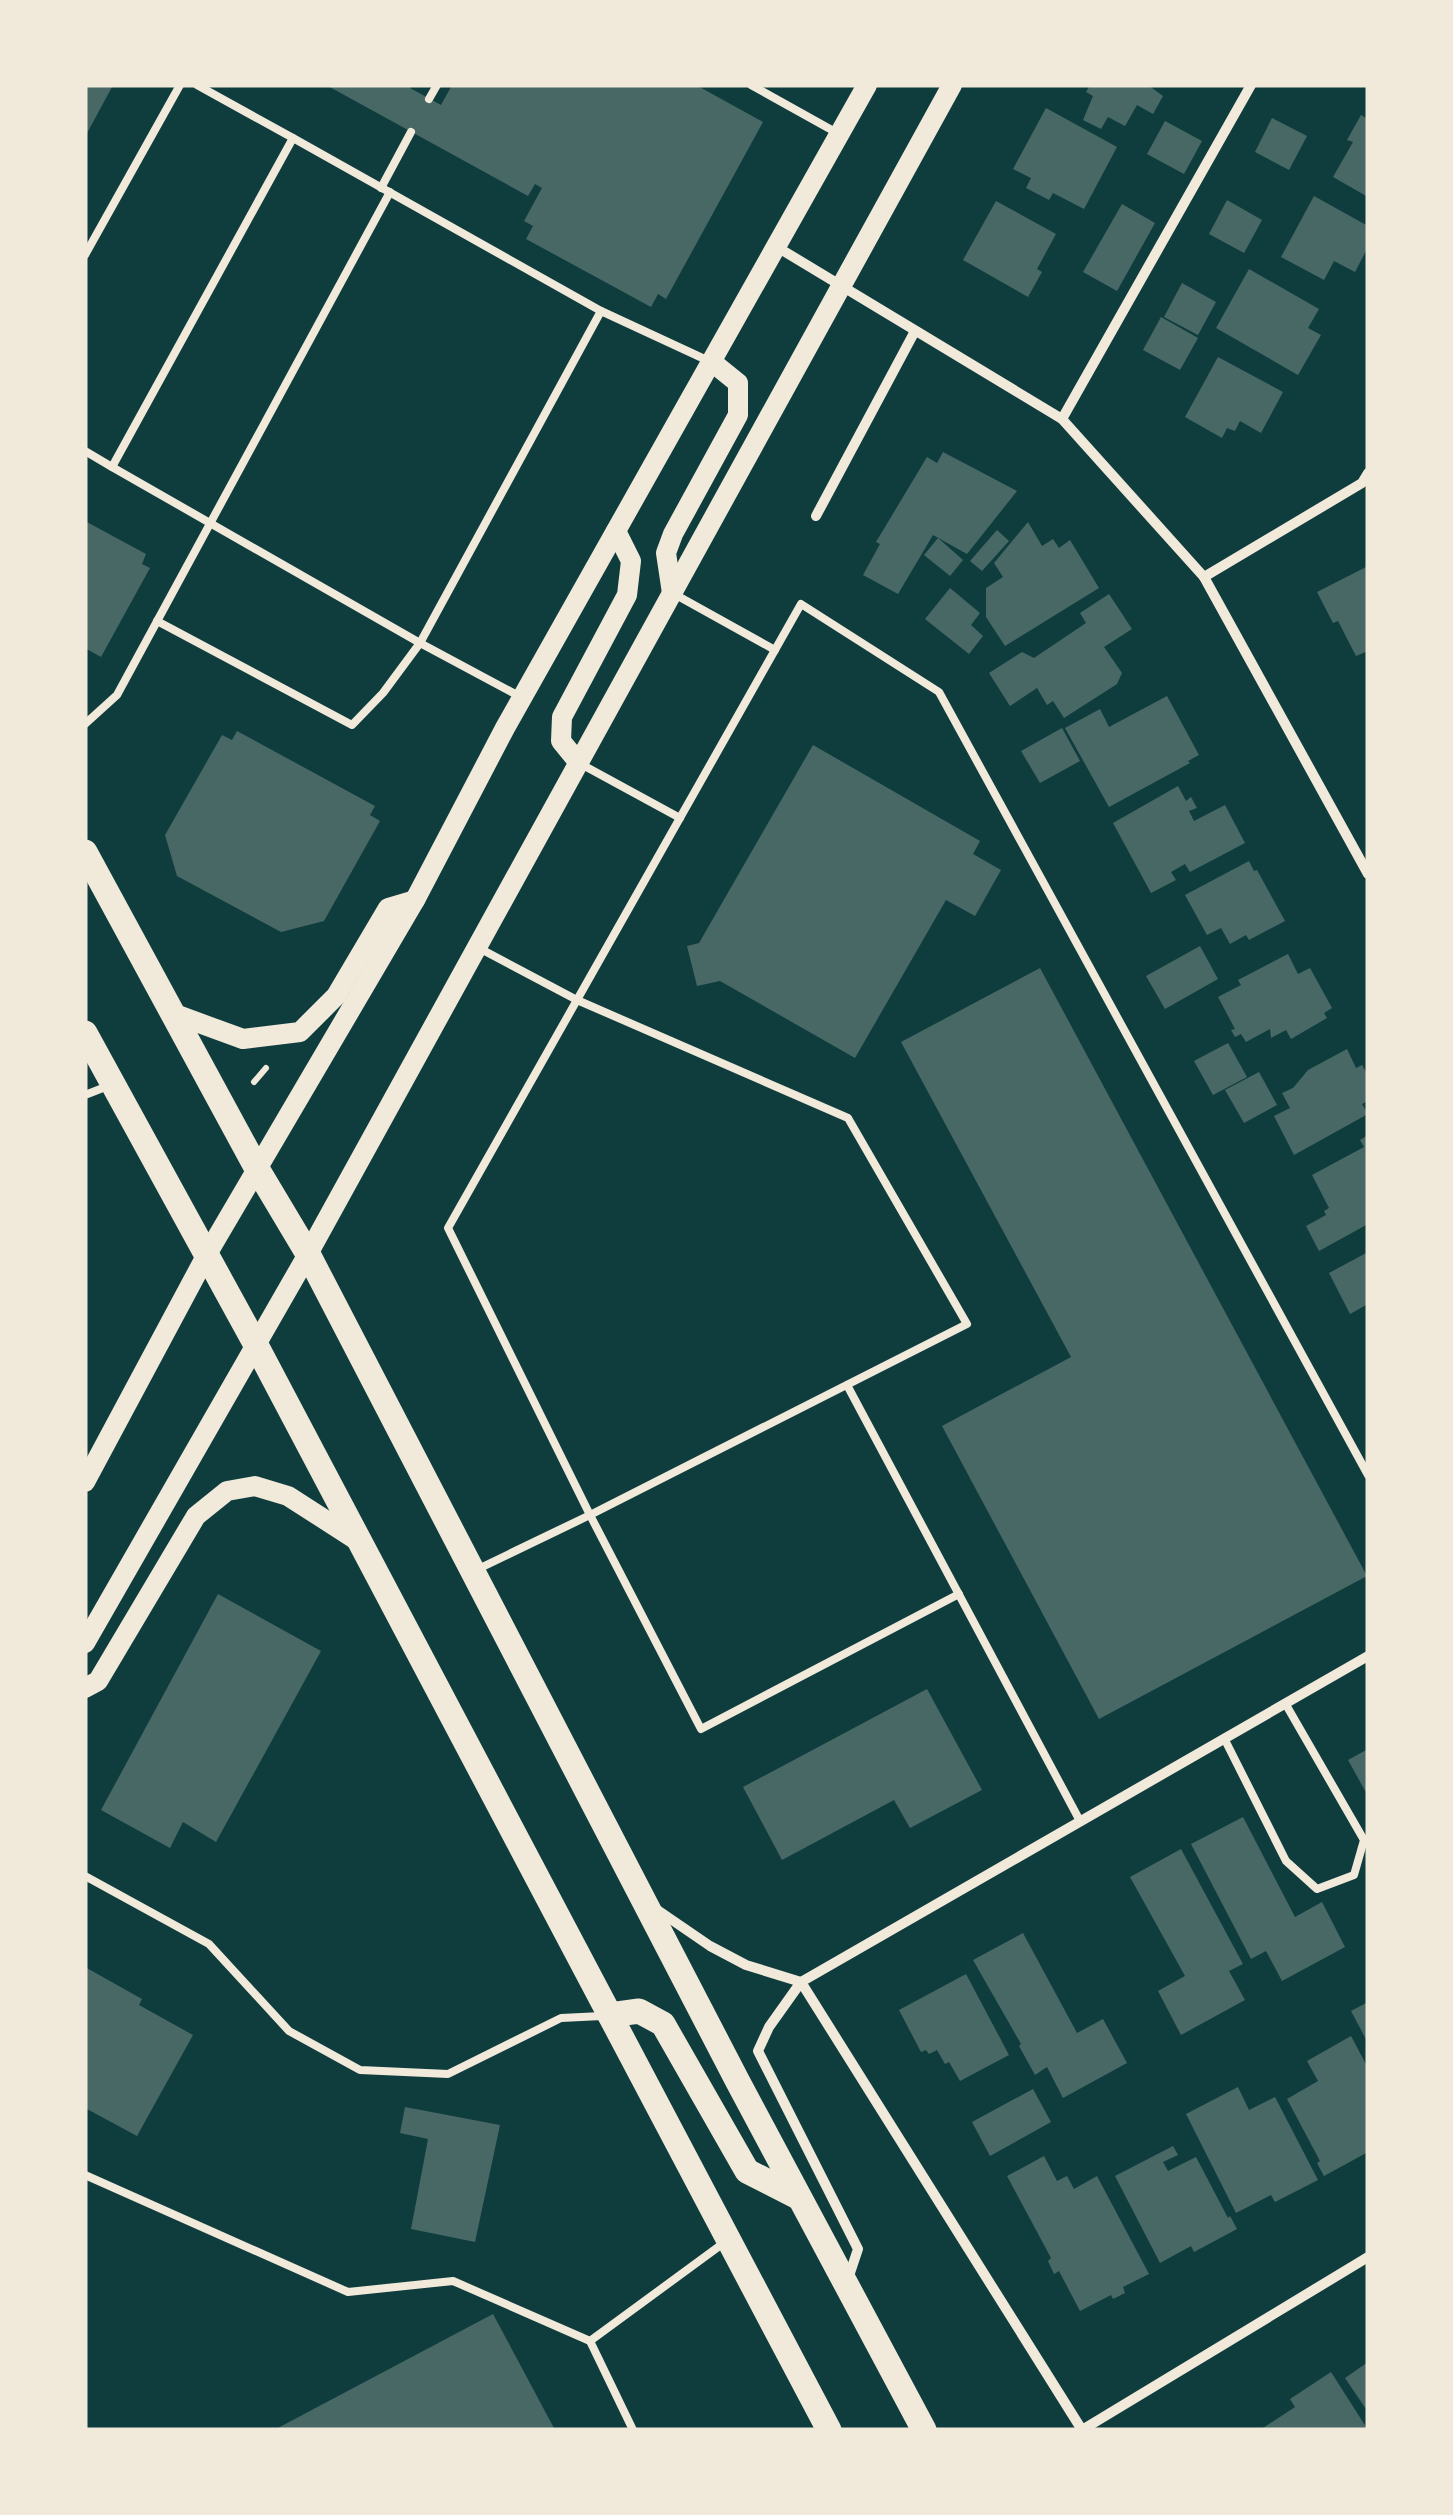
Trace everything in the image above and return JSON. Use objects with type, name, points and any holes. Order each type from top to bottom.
[{"type":"main road","points":[[85,1482],[206,1256],[415,900],[523,698],[867,85]]},
{"type":"main road","points":[[85,1643],[308,1254],[952,85]]},
{"type":"main road","points":[[672,593],[666,553],[672,534],[738,415],[738,383],[712,362]]},
{"type":"main road","points":[[579,763],[560,740],[562,717],[627,595],[631,561],[616,532]]},
{"type":"main road","points":[[85,852],[256,1167],[308,1254],[798,2197],[924,2430]]},
{"type":"main road","points":[[172,1013],[243,1039],[300,1032],[336,996],[388,908],[415,900]]},
{"type":"main road","points":[[85,1033],[256,1345],[829,2430]]},
{"type":"main road","points":[[85,1688],[98,1681],[196,1516],[227,1492],[255,1486],[288,1496],[358,1541]]},
{"type":"main road","points":[[610,2016],[640,2010],[663,2024],[747,2171],[798,2197]]},
{"type":"street","points":[[1062,420],[1251,85]]},
{"type":"street","points":[[777,247],[1062,420],[1204,577],[1368,874]]},
{"type":"street","points":[[816,516],[916,331]]},
{"type":"street","points":[[1204,577],[1362,483],[1368,472]]},
{"type":"street","points":[[846,2286],[858,2248],[758,2051],[769,2027],[801,1982],[1368,1656]]},
{"type":"street","points":[[645,1901],[710,1946],[746,1965],[801,1982],[1082,2430],[1368,2257]]},
{"type":"lane","points":[[85,254],[180,85]]},
{"type":"lane","points":[[197,85],[601,312],[712,362]]},
{"type":"lane","points":[[430,99],[437,85]]},
{"type":"lane","points":[[751,85],[840,134]]},
{"type":"lane","points":[[85,724],[116,694],[212,522],[385,190],[411,132]]},
{"type":"lane","points":[[112,467],[292,138]]},
{"type":"lane","points":[[157,621],[352,725],[383,694],[420,643],[601,312]]},
{"type":"lane","points":[[85,451],[523,698]]},
{"type":"lane","points":[[672,593],[775,650]]},
{"type":"lane","points":[[959,1594],[701,1729],[448,1228],[801,604],[939,692],[1368,1475]]},
{"type":"lane","points":[[579,763],[680,818]]},
{"type":"lane","points":[[472,1572],[968,1324],[848,1118],[577,1000],[477,947]]},
{"type":"lane","points":[[85,1095],[112,1084]]},
{"type":"lane","points":[[846,1385],[1080,1821]]},
{"type":"lane","points":[[1224,1738],[1286,1861],[1317,1888],[1354,1875],[1364,1840],[1285,1703]]},
{"type":"lane","points":[[85,1876],[209,1944],[289,2031],[360,2070],[448,2074],[561,2018],[610,2016]]},
{"type":"lane","points":[[85,2175],[348,2292],[453,2282],[590,2342],[633,2430]]},
{"type":"lane","points":[[590,2342],[728,2239]]},
{"type":"building","points":[[85,85],[113,85],[85,137]]},
{"type":"building","points":[[326,85],[412,85],[410,88],[441,105],[452,85],[696,85],[763,122],[666,299],[658,294],[651,307],[526,239],[533,226],[524,221],[542,188],[535,184],[528,196]]},
{"type":"building","points":[[1090,85],[1148,85],[1163,96],[1153,114],[1137,105],[1125,126],[1108,117],[1101,129],[1083,120],[1093,96],[1086,92]]},
{"type":"building","points":[[1046,108],[1117,147],[1084,209],[1053,193],[1049,200],[1026,188],[1031,178],[1013,169]]},
{"type":"building","points":[[1361,115],[1368,119],[1368,197],[1333,177],[1353,142],[1347,140]]},
{"type":"building","points":[[1272,118],[1307,136],[1289,170],[1255,152]]},
{"type":"building","points":[[1165,121],[1202,141],[1184,174],[1147,154]]},
{"type":"building","points":[[1314,196],[1368,226],[1368,247],[1355,272],[1334,261],[1324,280],[1281,257]]},
{"type":"building","points":[[1227,200],[1262,220],[1244,253],[1209,234]]},
{"type":"building","points":[[996,201],[1056,234],[1037,269],[1042,272],[1028,297],[963,260]]},
{"type":"building","points":[[1122,204],[1155,223],[1117,291],[1083,272]]},
{"type":"building","points":[[1249,269],[1319,309],[1308,328],[1321,335],[1298,375],[1216,328]]},
{"type":"building","points":[[1182,283],[1216,302],[1198,335],[1164,317]]},
{"type":"building","points":[[1161,317],[1198,338],[1180,370],[1143,350]]},
{"type":"building","points":[[1218,357],[1283,392],[1261,433],[1240,421],[1235,431],[1227,428],[1222,438],[1185,417]]},
{"type":"building","points":[[943,452],[1017,491],[967,554],[933,535],[898,594],[863,575],[880,544],[876,542],[927,457],[937,463]]},
{"type":"building","points":[[85,521],[146,554],[142,564],[150,568],[101,657],[85,648]]},
{"type":"building","points":[[1028,522],[1042,546],[1053,539],[1059,548],[1070,540],[1099,588],[1005,646],[986,617],[986,588],[1003,577],[994,563]]},
{"type":"building","points":[[997,530],[1009,541],[982,571],[970,561]]},
{"type":"building","points":[[938,538],[963,560],[950,576],[924,555]]},
{"type":"building","points":[[1368,566],[1368,651],[1356,656],[1317,592]]},
{"type":"building","points":[[950,588],[980,613],[971,625],[983,636],[969,654],[925,619]]},
{"type":"building","points":[[1109,594],[1132,629],[1104,647],[1122,673],[1117,684],[1064,718],[1053,701],[1047,705],[1037,688],[1010,706],[989,673],[1022,652],[1034,658],[1086,623],[1080,613]]},
{"type":"building","points":[[1167,696],[1199,755],[1109,807],[1065,728],[1100,709],[1109,727]]},
{"type":"building","points":[[1062,728],[1080,761],[1040,783],[1021,751]]},
{"type":"building","points":[[237,731],[375,806],[370,815],[380,821],[324,921],[281,932],[177,876],[165,835],[222,735],[232,740]]},
{"type":"building","points":[[813,745],[980,841],[973,854],[1001,870],[975,916],[946,900],[855,1058],[720,981],[697,986],[687,946],[699,943]]},
{"type":"building","points":[[1178,786],[1186,801],[1191,797],[1197,808],[1189,811],[1194,821],[1225,805],[1245,843],[1190,872],[1185,864],[1171,872],[1176,880],[1151,893],[1113,823]]},
{"type":"building","points":[[1249,861],[1285,921],[1249,940],[1246,935],[1230,944],[1221,928],[1207,935],[1185,895]]},
{"type":"building","points":[[1200,946],[1218,979],[1165,1009],[1146,976]]},
{"type":"building","points":[[1288,954],[1298,974],[1310,968],[1332,1008],[1324,1013],[1327,1018],[1291,1039],[1286,1030],[1271,1038],[1270,1029],[1246,1042],[1241,1034],[1235,1037],[1231,1030],[1235,1029],[1218,997],[1241,985],[1238,980]]},
{"type":"building","points":[[1040,968],[1367,1576],[1099,1719],[942,1426],[1071,1357],[901,1042]]},
{"type":"building","points":[[1228,1043],[1247,1077],[1213,1095],[1194,1061]]},
{"type":"building","points":[[1347,1049],[1356,1068],[1362,1065],[1368,1075],[1368,1101],[1362,1104],[1368,1114],[1294,1155],[1274,1116],[1290,1108],[1282,1093],[1293,1088],[1308,1070]]},
{"type":"building","points":[[1259,1072],[1277,1105],[1244,1123],[1225,1090]]},
{"type":"building","points":[[1368,1135],[1368,1224],[1319,1251],[1306,1226],[1326,1215],[1324,1211],[1329,1208],[1312,1175],[1364,1147],[1360,1140]]},
{"type":"building","points":[[1368,1252],[1368,1304],[1350,1314],[1329,1273]]},
{"type":"building","points":[[218,1594],[321,1651],[216,1842],[183,1822],[170,1848],[101,1810]]},
{"type":"building","points":[[927,1689],[982,1790],[910,1828],[894,1800],[782,1860],[743,1787]]},
{"type":"building","points":[[1368,1749],[1368,1796],[1348,1760]]},
{"type":"building","points":[[1243,1817],[1295,1917],[1322,1902],[1345,1947],[1282,1981],[1266,1951],[1251,1959],[1191,1844]]},
{"type":"building","points":[[1181,1849],[1243,1964],[1229,1971],[1245,2000],[1181,2035],[1158,1991],[1185,1976],[1130,1877]]},
{"type":"building","points":[[1023,1933],[1077,2033],[1103,2019],[1127,2063],[1063,2098],[1047,2067],[1035,2075],[973,1960]]},
{"type":"building","points":[[85,1967],[142,1999],[139,2005],[193,2035],[137,2136],[85,2108]]},
{"type":"building","points":[[966,1974],[1009,2055],[960,2081],[937,2050],[921,2052],[899,2010]]},
{"type":"building","points":[[1368,2002],[1368,2043],[1351,2011]]},
{"type":"building","points":[[1351,2036],[1368,2068],[1368,2152],[1324,2176],[1287,2099],[1318,2081],[1307,2061]]},
{"type":"building","points":[[1238,2087],[1249,2110],[1275,2097],[1318,2180],[1275,2202],[1271,2195],[1236,2213],[1186,2114]]},
{"type":"building","points":[[1033,2089],[1051,2122],[990,2156],[972,2122]]},
{"type":"building","points":[[405,2107],[500,2125],[475,2242],[411,2229],[428,2139],[400,2133]]},
{"type":"building","points":[[1173,2146],[1178,2155],[1163,2162],[1168,2171],[1196,2157],[1237,2229],[1194,2252],[1191,2246],[1160,2263],[1115,2176]]},
{"type":"building","points":[[1044,2156],[1057,2181],[1067,2176],[1074,2189],[1097,2176],[1149,2274],[1123,2287],[1125,2293],[1113,2299],[1111,2295],[1080,2311],[1059,2271],[1054,2274],[1048,2261],[1051,2258],[1007,2176]]},
{"type":"building","points":[[493,2314],[555,2430],[274,2430]]},
{"type":"building","points":[[1368,2362],[1368,2412],[1345,2378]]},
{"type":"building","points":[[1331,2372],[1368,2430],[1260,2430],[1295,2407],[1290,2399]]}]
